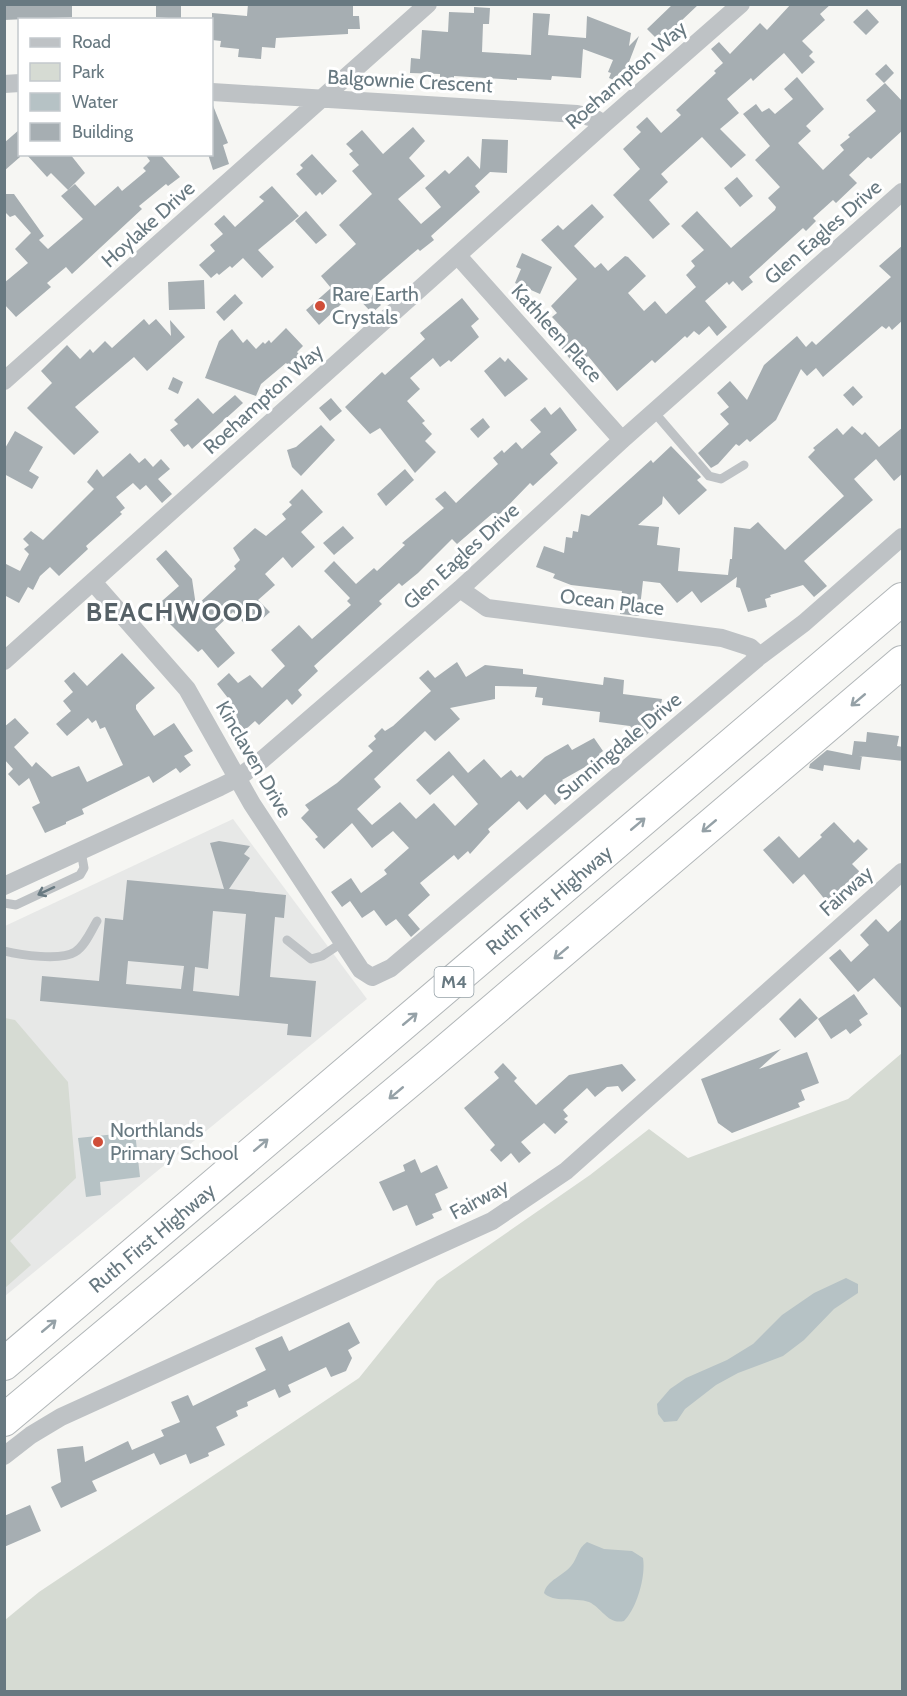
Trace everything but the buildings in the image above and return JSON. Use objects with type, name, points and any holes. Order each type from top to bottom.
[{"type":"highway","name":"Ruth First Highway","points":[[4,1364],[903,599]]},
{"type":"highway","name":"M4","points":[[4,1420],[430,1064],[903,662]]},
{"type":"street","name":"Hoylake Drive","points":[[4,381],[428,4]]},
{"type":"street","name":"Roehampton Way","points":[[4,661],[741,4]]},
{"type":"street","name":"Balgownie Crescent","points":[[213,92],[577,114],[594,118],[604,124]]},
{"type":"street","name":"Glen Eagles Drive","points":[[4,886],[238,778],[278,747],[460,589],[622,440],[903,192]]},
{"type":"street","name":"Kathleen Place","points":[[458,256],[622,440]]},
{"type":"street","name":"Sunningdale Drive","points":[[361,970],[372,977],[392,968],[760,656],[804,623],[903,537]]},
{"type":"street","name":"Kinclaven Drive","points":[[93,582],[178,677],[252,804],[361,970]]},
{"type":"street","name":"Ocean Place","points":[[460,589],[488,608],[722,638],[750,647],[760,656]]},
{"type":"street","name":"Fairway","points":[[4,1456],[31,1435],[61,1417],[492,1221],[516,1207],[566,1171],[903,872]]},
{"type":"lane","points":[[654,412],[709,476],[721,479],[744,465]]},
{"type":"lane","points":[[4,903],[16,905],[80,875],[84,868],[81,851]]},
{"type":"lane","points":[[4,951],[38,956],[70,954],[81,947],[97,921]]},
{"type":"lane","points":[[287,940],[311,959],[322,956],[342,942]]},
{"type":"shaded area","name":"Northlands Primary School","points":[[233,819],[367,999],[5,1296],[5,926]]},
{"type":"green space","points":[[5,1018],[15,1020],[68,1082],[76,1178],[10,1241],[31,1265],[5,1288]]},
{"type":"green space","points":[[902,1053],[902,1691],[5,1692],[5,1620],[39,1592],[359,1378],[437,1281],[590,1175],[649,1129],[688,1158],[848,1099]]},
{"type":"water","points":[[135,1132],[140,1177],[100,1182],[101,1195],[86,1197],[78,1138]]},
{"type":"water","points":[[846,1278],[858,1284],[858,1293],[834,1309],[804,1340],[783,1356],[738,1373],[716,1385],[685,1409],[677,1421],[664,1422],[658,1414],[657,1404],[670,1389],[686,1378],[727,1360],[753,1344],[782,1315],[814,1293]]},
{"type":"water","points":[[587,1542],[604,1549],[632,1551],[643,1558],[640,1591],[633,1608],[624,1621],[614,1621],[589,1602],[553,1598],[544,1593],[552,1581],[571,1566]]},
{"type":"place","name":"Rare Earth Crystals","points":[[320,306]]},
{"type":"place","name":"Northlands Primary School","points":[[98,1142]]},
{"type":"district","name":"BEACHWOOD","points":[[175,612]]}]
